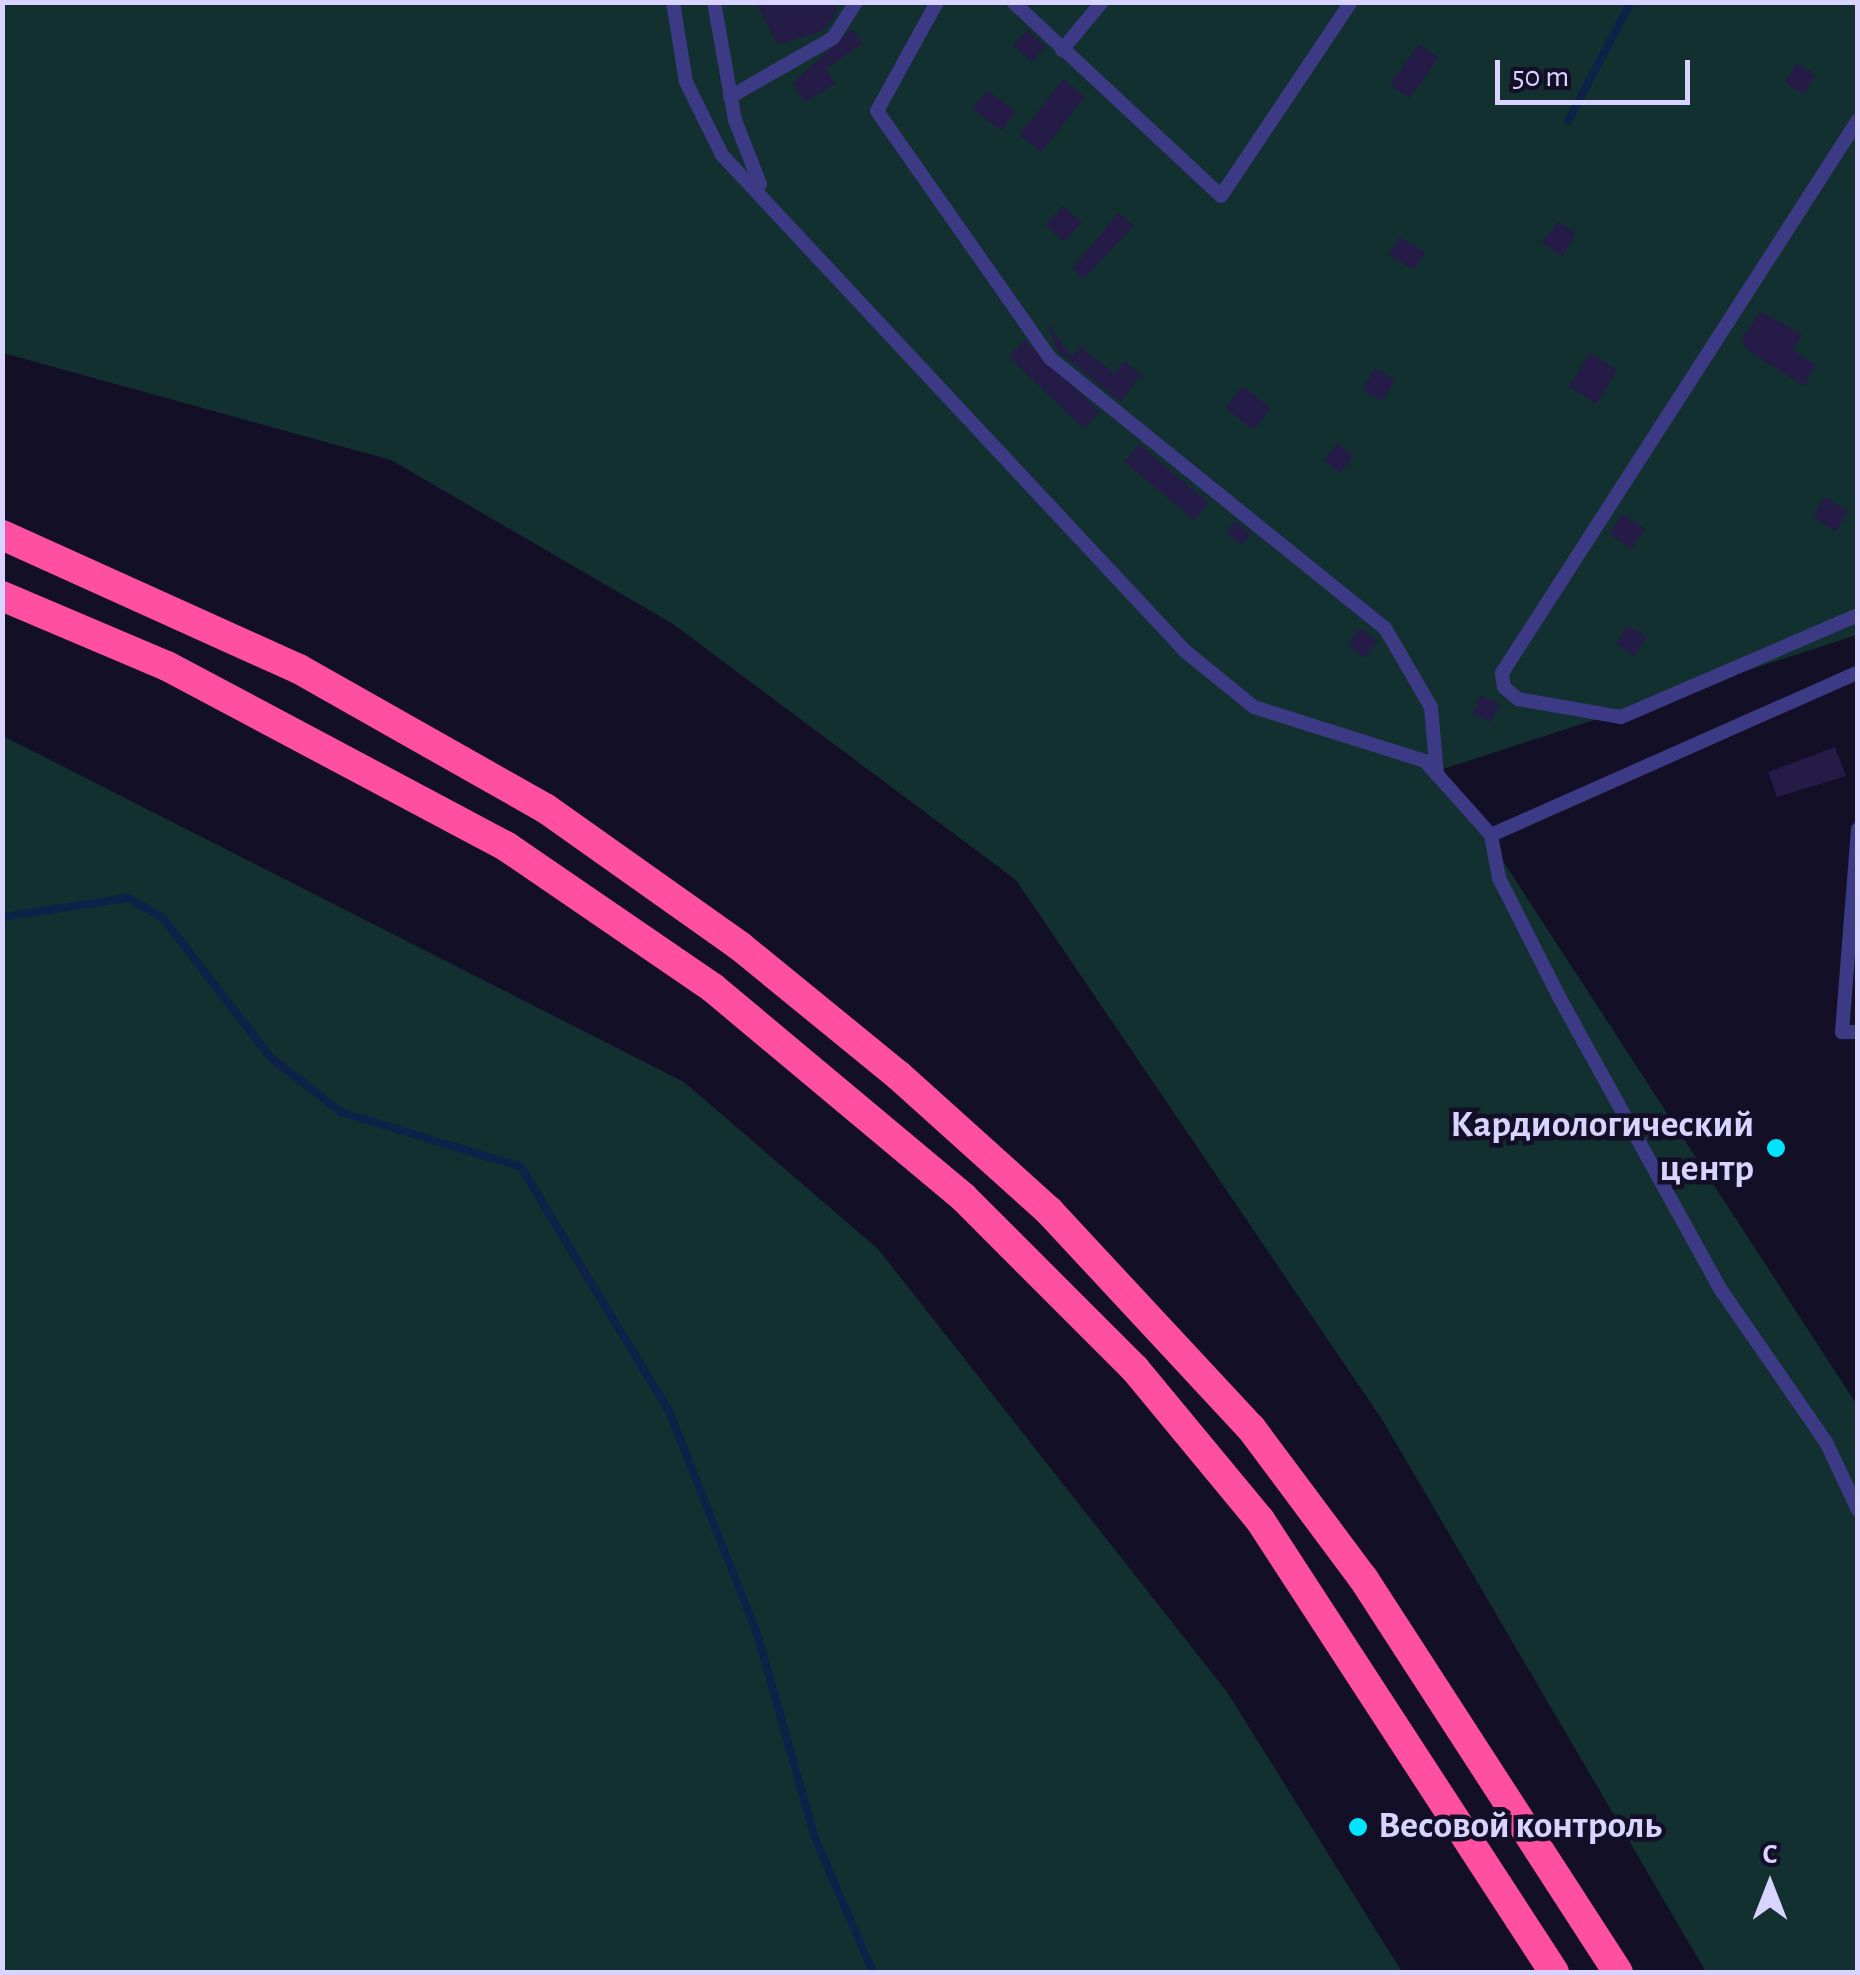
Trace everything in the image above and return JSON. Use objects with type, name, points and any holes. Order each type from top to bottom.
[{"type":"highway","points":[[2,535],[298,670],[546,808],[742,947],[898,1075],[1090,1252],[1251,1428],[1363,1578],[1618,1972]]},
{"type":"highway","points":[[2,596],[167,666],[507,847],[714,988],[963,1197],[1135,1368],[1260,1520],[1554,1972]]},
{"type":"lane","points":[[674,2],[701,124],[1184,650],[1254,706],[1394,749],[1437,775],[1491,835],[1499,878],[1558,995],[1721,1290],[1826,1442],[1858,1510]]},
{"type":"lane","points":[[714,2],[730,97],[763,190]]},
{"type":"lane","points":[[730,97],[833,38],[856,2]]},
{"type":"lane","points":[[937,2],[877,111],[1050,358],[1385,628],[1431,706],[1437,775]]},
{"type":"lane","points":[[1013,2],[1221,196],[1350,2]]},
{"type":"lane","points":[[1062,50],[1102,2]]},
{"type":"lane","points":[[1858,120],[1502,674],[1504,687],[1518,699],[1621,716],[1858,615]]},
{"type":"lane","points":[[1491,835],[1858,672]]},
{"type":"lane","points":[[1858,828],[1842,1032],[1858,1032]]},
{"type":"green space","points":[[2,3],[1857,3],[1857,635],[1443,769],[1857,1405],[1857,1972],[1706,1972],[1383,1421],[1016,880],[673,624],[391,460],[3,353]]},
{"type":"green space","points":[[3,736],[684,1082],[878,1249],[1227,1692],[1402,1972],[3,1972]]},
{"type":"building","points":[[756,2],[832,2],[838,10],[825,30],[778,45]]},
{"type":"building","points":[[852,29],[863,43],[826,69],[835,84],[805,102],[793,83]]},
{"type":"building","points":[[1027,30],[1046,47],[1032,62],[1013,46]]},
{"type":"building","points":[[1419,44],[1438,58],[1409,99],[1390,84]]},
{"type":"building","points":[[1797,63],[1816,75],[1803,94],[1785,83]]},
{"type":"building","points":[[1063,79],[1085,96],[1041,152],[1019,135]]},
{"type":"building","points":[[987,90],[1016,112],[1001,131],[973,109]]},
{"type":"building","points":[[1063,206],[1082,223],[1064,242],[1046,225]]},
{"type":"building","points":[[1118,213],[1134,226],[1083,279],[1072,269]]},
{"type":"building","points":[[1559,222],[1576,233],[1563,256],[1541,243]]},
{"type":"building","points":[[1400,237],[1425,252],[1414,270],[1389,255]]},
{"type":"building","points":[[1760,311],[1802,335],[1793,350],[1816,365],[1804,386],[1747,350],[1742,339]]},
{"type":"building","points":[[1045,320],[1072,357],[1080,346],[1115,374],[1124,361],[1141,374],[1121,402],[1058,351]]},
{"type":"building","points":[[1025,340],[1100,412],[1084,429],[1009,357]]},
{"type":"building","points":[[1590,353],[1617,370],[1596,404],[1569,387]]},
{"type":"building","points":[[1375,368],[1395,380],[1382,401],[1362,389]]},
{"type":"building","points":[[1242,386],[1271,408],[1254,430],[1225,408]]},
{"type":"building","points":[[1337,443],[1354,456],[1341,473],[1324,461]]},
{"type":"building","points":[[1139,444],[1209,502],[1194,520],[1124,462]]},
{"type":"building","points":[[1825,497],[1848,511],[1836,531],[1813,518]]},
{"type":"building","points":[[1622,514],[1645,529],[1632,549],[1609,534]]},
{"type":"building","points":[[1235,521],[1251,533],[1242,545],[1226,533]]},
{"type":"building","points":[[1628,625],[1647,637],[1634,656],[1616,645]]},
{"type":"building","points":[[1360,628],[1378,641],[1365,658],[1348,645]]},
{"type":"building","points":[[1481,695],[1499,703],[1491,722],[1472,714]]},
{"type":"building","points":[[1835,747],[1846,776],[1777,797],[1768,772]]},
{"type":"waterway","points":[[1568,121],[1631,2]]},
{"type":"waterway","points":[[2,917],[128,898],[163,918],[270,1057],[341,1112],[521,1167],[669,1411],[757,1633],[815,1838],[873,1972]]},
{"type":"place","name":"Кардиологический центр","points":[[1776,1148]]},
{"type":"place","name":"Весовой контроль","points":[[1358,1827]]}]
